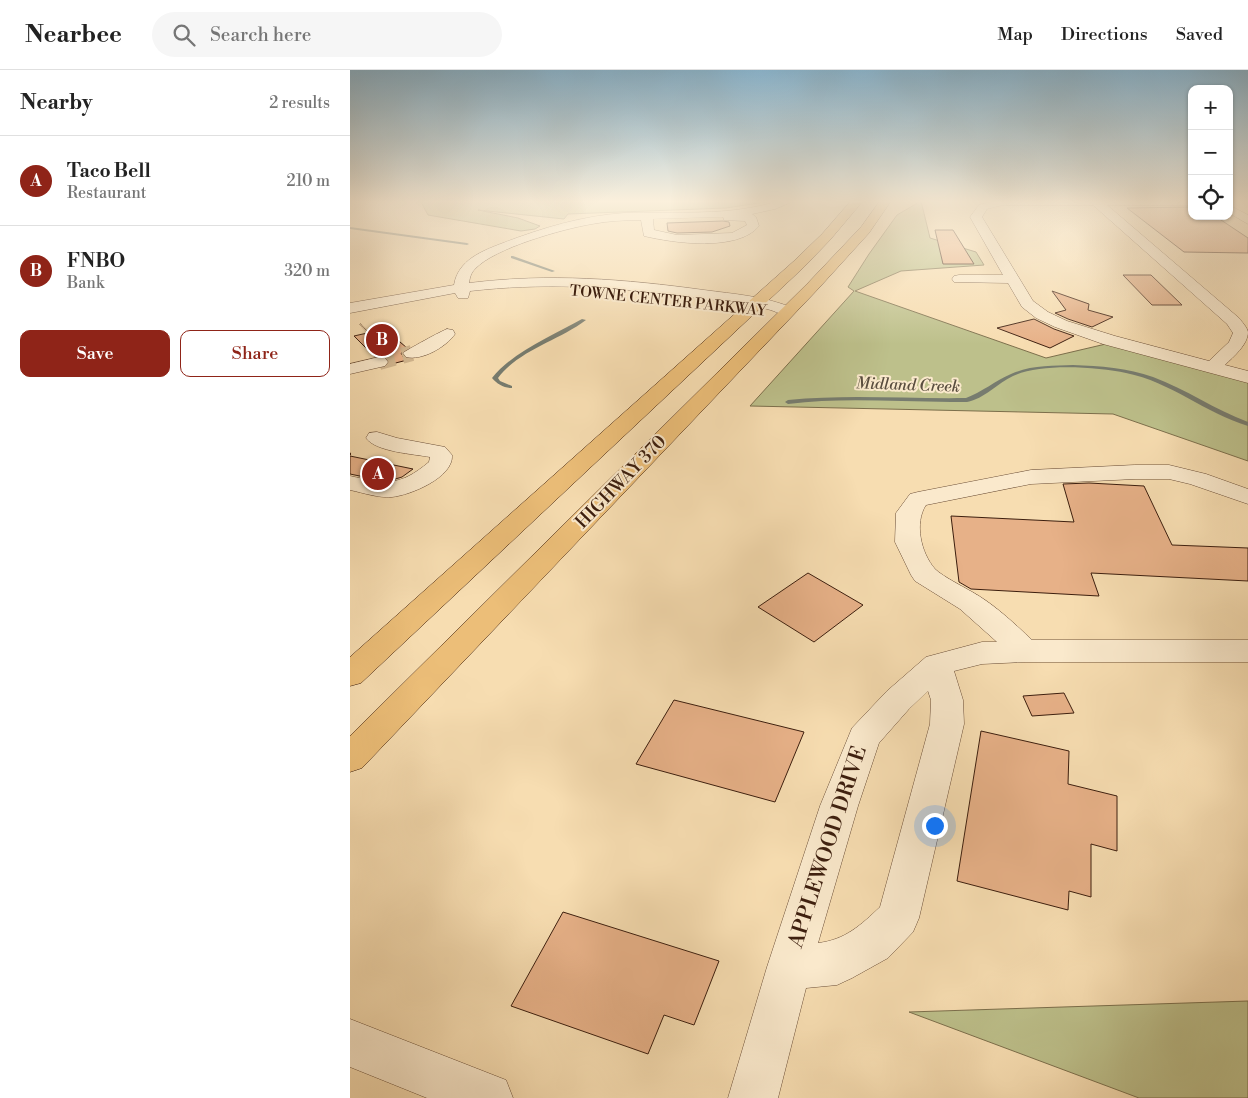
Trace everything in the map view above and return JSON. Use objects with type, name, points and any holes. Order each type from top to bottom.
[{"type":"highway","name":"HIGHWAY 370","points":[[350,675],[813,249]]},
{"type":"highway","name":"HIGHWAY 370","points":[[350,758],[847,249]]},
{"type":"street","points":[[462,291],[460,282],[464,273],[474,262],[502,249]]},
{"type":"street","points":[[993,249],[1027,304],[1042,315],[1061,324],[1109,340],[1248,377]]},
{"type":"street","points":[[1150,249],[1233,321],[1241,333],[1237,344],[1213,367]]},
{"type":"street","points":[[958,279],[1012,279]]},
{"type":"street","name":"TOWNE CENTER PARKWAY","points":[[350,308],[462,291],[535,290],[581,291],[752,307],[768,313],[787,311]]},
{"type":"street","name":"TOWNE CENTER PARKWAY","points":[[350,317],[462,291]]},
{"type":"street","points":[[412,353],[425,349],[447,334]]},
{"type":"street","points":[[350,369],[379,362]]},
{"type":"street","points":[[350,483],[383,490],[403,490],[438,467],[441,463],[440,455],[437,452],[392,444],[377,438]]},
{"type":"street","points":[[1025,651],[995,622],[970,603],[925,575],[908,542],[908,514],[918,499],[1031,477],[1135,472],[1169,472],[1179,474],[1248,497]]},
{"type":"street","name":"APPLEWOOD DRIVE","points":[[754,1098],[789,967],[839,806],[864,737],[898,700],[937,665],[982,653],[1025,651],[1248,651]]},
{"type":"street","points":[[789,967],[838,963],[872,943],[898,918],[946,724],[947,700],[937,665]]},
{"type":"street","points":[[350,1043],[488,1098]]},
{"type":"green space","points":[[873,249],[966,249],[976,252],[984,265],[901,271],[855,291],[1046,358],[1110,343],[1248,380],[1248,461],[1113,414],[750,406],[854,291],[848,287]]},
{"type":"green space","points":[[1248,1001],[1248,1098],[1139,1098],[909,1012]]},
{"type":"building","points":[[939,249],[965,249],[974,264],[943,264]]},
{"type":"building","points":[[1180,249],[1248,249],[1248,253],[1184,252]]},
{"type":"building","points":[[1123,275],[1151,275],[1182,305],[1152,305]]},
{"type":"building","points":[[1052,291],[1089,304],[1088,310],[1113,317],[1092,327],[1068,319],[1055,313],[1066,310]]},
{"type":"building","points":[[1034,319],[1074,336],[1050,348],[997,328]]},
{"type":"building","points":[[385,329],[407,348],[401,353],[404,358],[411,359],[388,365],[390,362],[386,357],[374,356],[354,336]]},
{"type":"building","points":[[350,456],[413,469],[402,477],[392,480],[374,479],[350,474]]},
{"type":"building","points":[[1089,483],[1144,486],[1172,545],[1248,548],[1248,581],[1091,573],[1099,596],[971,589],[959,582],[951,516],[1074,522],[1063,484]]},
{"type":"building","points":[[808,573],[863,605],[814,642],[758,607]]},
{"type":"building","points":[[1064,693],[1074,713],[1032,716],[1023,696]]},
{"type":"building","points":[[674,700],[804,732],[775,802],[636,764]]},
{"type":"building","points":[[981,731],[1069,751],[1068,784],[1117,796],[1117,851],[1091,844],[1091,897],[1069,891],[1068,910],[957,881]]},
{"type":"building","points":[[563,912],[719,961],[694,1025],[664,1015],[648,1054],[511,1006]]},
{"type":"waterway","name":"Midland Creek","points":[[512,257],[553,271]]},
{"type":"waterway","name":"Midland Creek","points":[[510,387],[498,382],[495,378],[502,369],[523,354],[584,320]]},
{"type":"waterway","name":"Midland Creek","points":[[788,402],[833,398],[967,400],[1019,372],[1041,368],[1090,367],[1124,371],[1152,378],[1223,414],[1248,424]]},
{"type":"tunnel","points":[[379,362],[412,353]]},
{"type":"place","name":"FNBO","points":[[382,340]]},
{"type":"place","name":"Taco Bell","points":[[378,474]]}]
